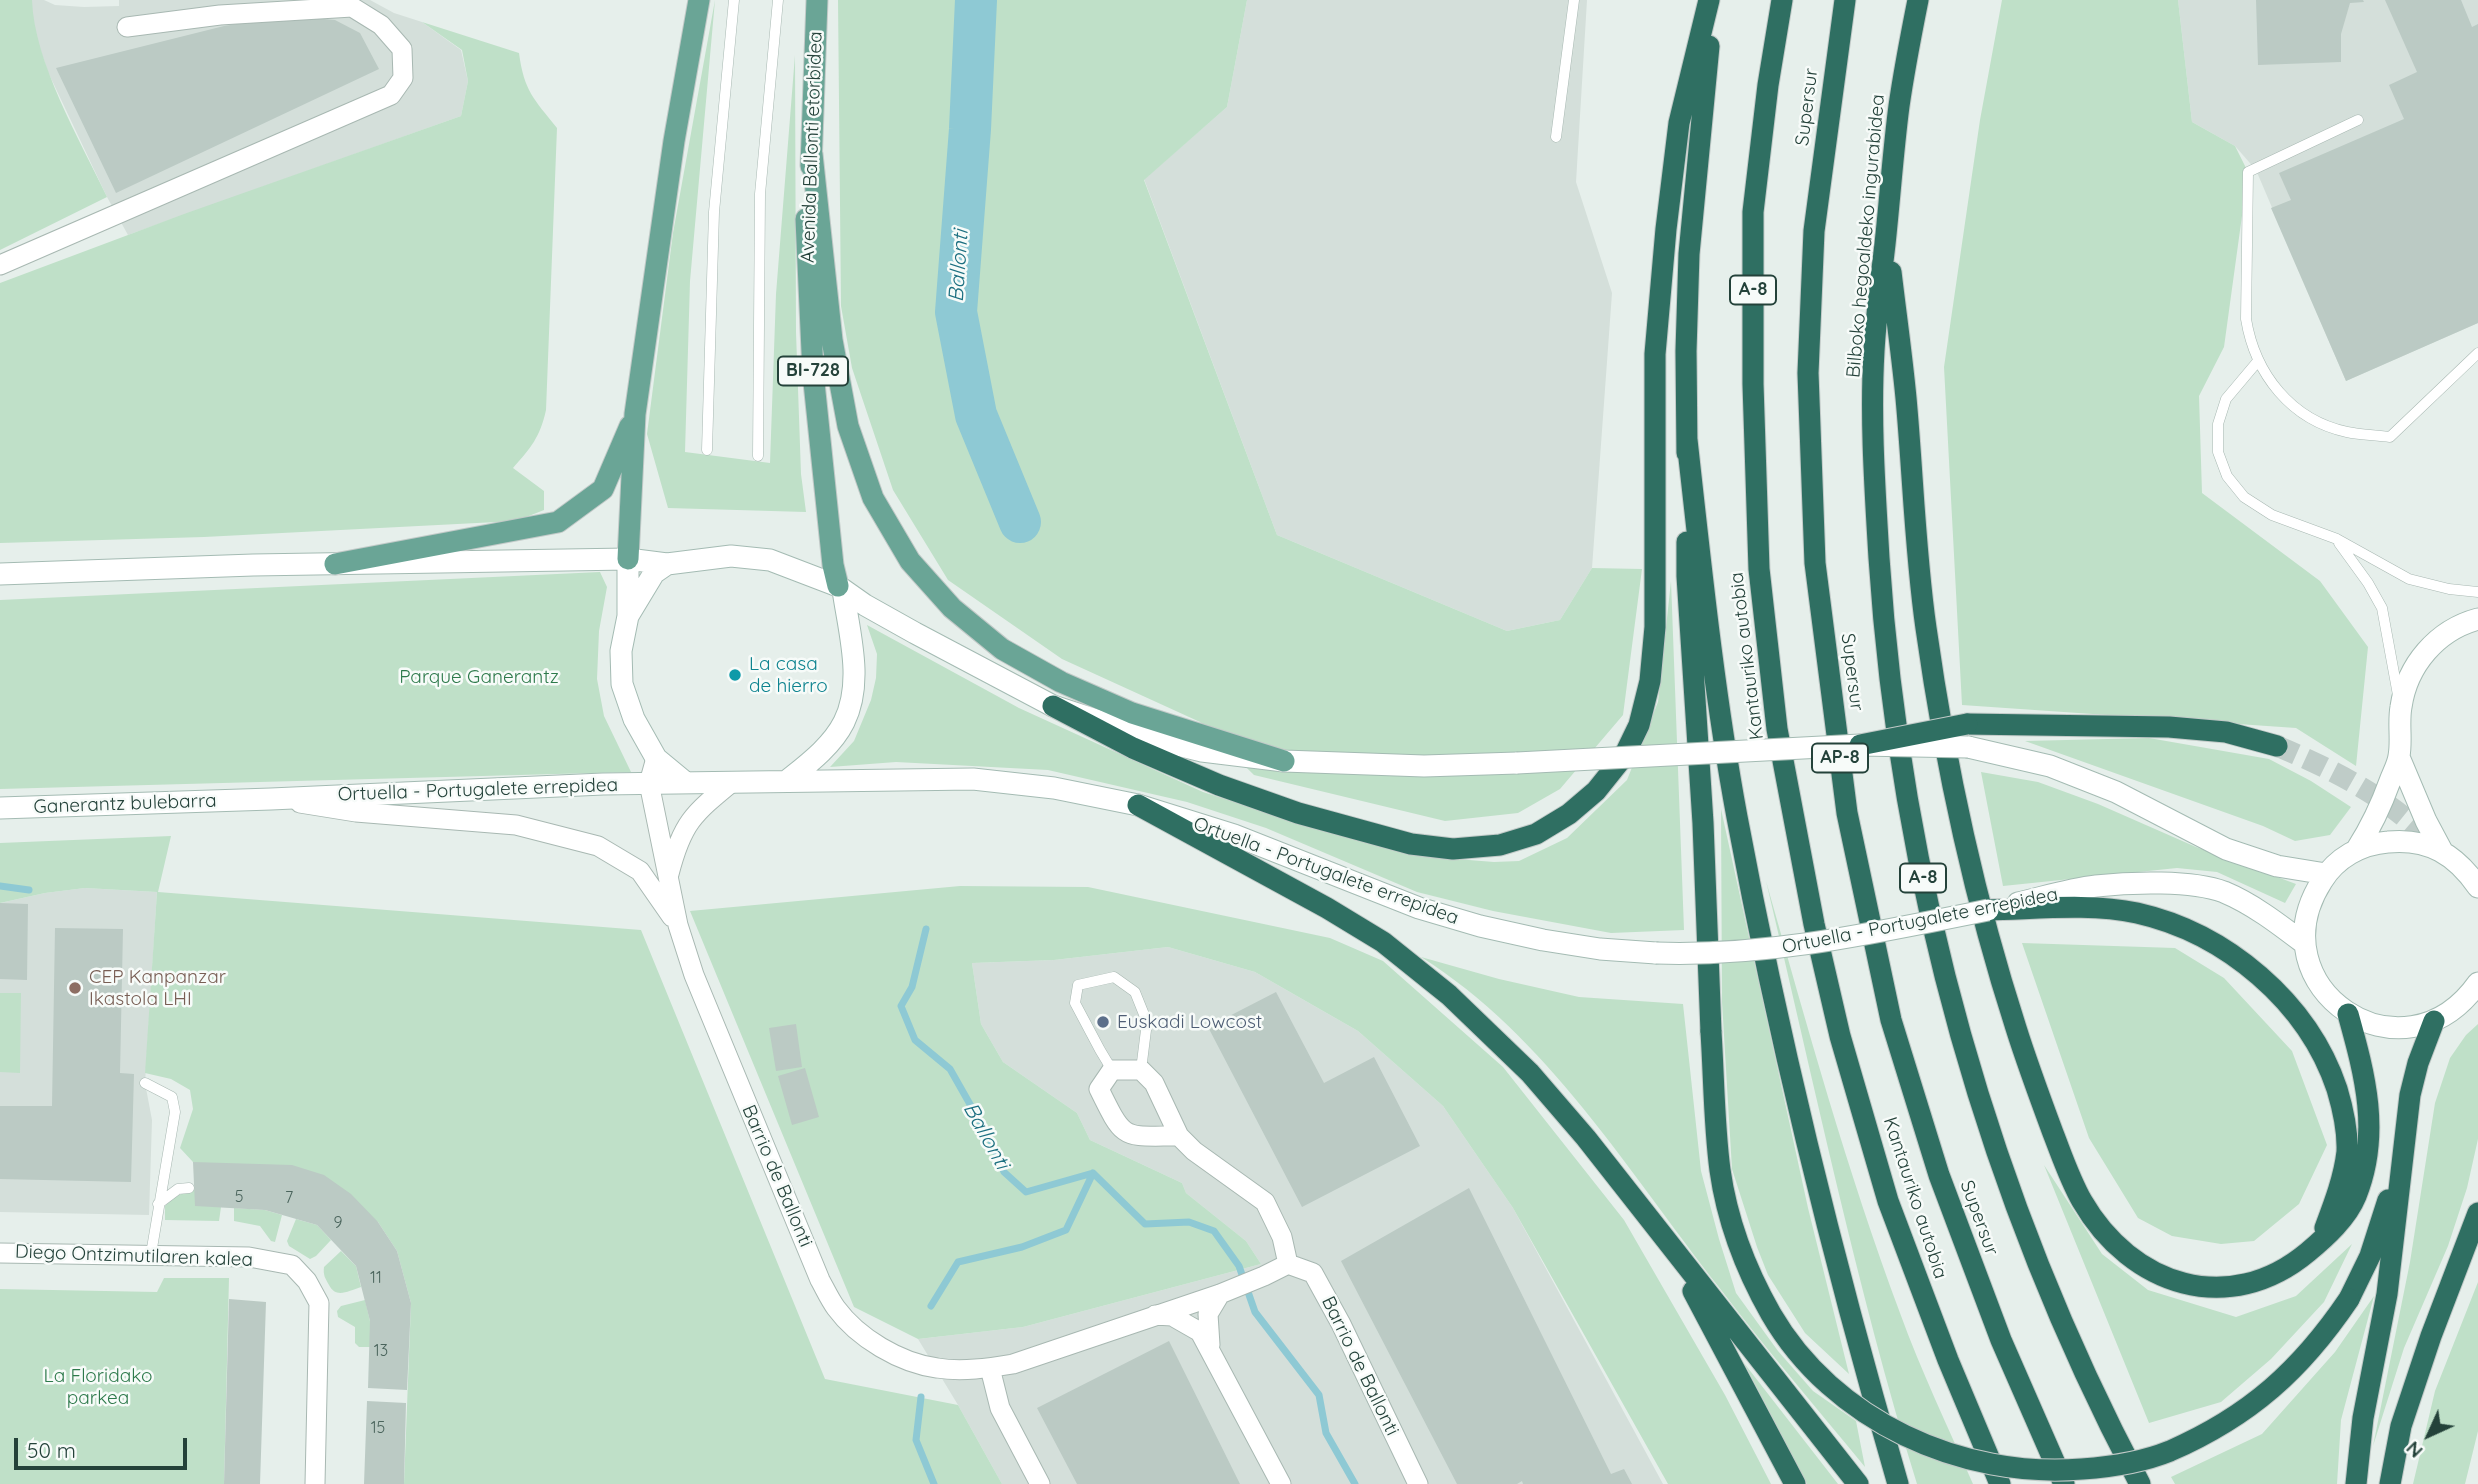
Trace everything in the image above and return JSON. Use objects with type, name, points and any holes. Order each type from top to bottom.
[{"type":"highway","points":[[1054,706],[1133,748],[1219,785],[1298,813],[1411,844],[1453,849],[1500,845],[1536,834],[1569,814],[1596,791],[1624,756],[1639,725],[1650,681],[1655,627],[1655,354],[1679,123],[1709,0]]},
{"type":"highway","points":[[1714,0],[1689,254],[1686,576],[1703,823],[1711,1032],[1720,1170],[1732,1223],[1750,1272],[1773,1316],[1807,1363],[1849,1401],[1893,1431],[1958,1457],[2008,1468],[2054,1471],[2106,1467],[2169,1451],[2226,1422],[2260,1399],[2301,1363],[2327,1332],[2349,1299],[2370,1256],[2406,1131]]},
{"type":"highway","name":"Kantauriko autobia","points":[[1782,0],[1768,85],[1753,225],[1753,384],[1759,569],[1777,729],[1814,924],[1840,1036],[1888,1201],[1938,1335],[2000,1484]]},
{"type":"highway","name":"Supersur","points":[[1845,0],[1814,231],[1808,373],[1815,563],[1847,813],[1891,1020],[1939,1175],[2001,1340],[2064,1484]]},
{"type":"highway","name":"Bilboko hegoaldeko ingurabidea","points":[[1917,0],[1899,106],[1874,351],[1874,471],[1884,631],[1910,821],[1946,980],[1988,1125],[2034,1252],[2077,1355],[2140,1484]]},
{"type":"highway","points":[[1886,235],[1906,396],[1926,625],[1950,779],[1997,970],[2028,1066],[2067,1170],[2082,1201],[2101,1230],[2134,1262],[2164,1278],[2204,1287],[2225,1288],[2254,1283],[2291,1266],[2319,1243],[2339,1223],[2356,1198],[2368,1150],[2370,1109],[2348,1014]]},
{"type":"highway","points":[[1687,440],[1704,590],[1737,817],[1790,1078],[1864,1366],[1898,1484]]},
{"type":"highway","points":[[1860,745],[1967,724],[2169,727],[2226,733],[2277,746]]},
{"type":"highway","points":[[1138,805],[1327,908],[1383,942],[1449,995],[1530,1073],[1586,1138],[1858,1484]]},
{"type":"highway","points":[[2001,908],[2098,907],[2138,913],[2183,927],[2221,947],[2258,974],[2285,1000],[2309,1031],[2331,1072],[2344,1113],[2347,1151],[2339,1191],[2319,1243]]},
{"type":"highway","points":[[2356,1484],[2363,1418],[2386,1294],[2413,1079],[2434,1021]]},
{"type":"highway","points":[[2390,1484],[2401,1426],[2431,1336],[2478,1213]]},
{"type":"highway","points":[[1654,1226],[1703,1307],[1795,1484]]},
{"type":"main road","points":[[628,559],[635,414],[674,141],[699,0]]},
{"type":"main road","name":"Avenida Ballonti etorbidea","points":[[817,0],[812,155],[806,228],[813,373],[833,565],[840,588]]},
{"type":"main road","points":[[812,155],[832,340],[848,426],[873,498],[910,561],[952,608],[1002,649],[1061,682],[1132,713],[1284,761]]},
{"type":"main road","points":[[335,564],[558,522],[603,489],[635,414]]},
{"type":"street","points":[[0,265],[391,95],[402,78],[402,49],[381,25],[352,8],[220,15],[127,27]]},
{"type":"street","points":[[0,574],[236,566],[628,559],[667,564],[731,556],[769,560],[840,588],[915,633],[1054,706],[1103,724],[1192,749],[1284,761],[1424,766],[1860,745],[1968,747],[2050,766],[2116,792],[2226,849],[2277,866],[2326,874]]},
{"type":"street","points":[[628,559],[628,616],[621,651],[622,684],[634,719],[656,758],[685,782],[788,780],[831,741],[844,722],[852,694],[853,650],[840,588]]},
{"type":"street","points":[[628,616],[654,573],[667,564]]},
{"type":"street","points":[[2478,619],[2461,623],[2435,641],[2422,655],[2411,674],[2401,707],[2399,757],[2375,821],[2357,849],[2326,874],[2313,895],[2306,918],[2305,944],[2311,971],[2329,998],[2348,1014],[2366,1023],[2389,1028],[2434,1021],[2455,1009],[2478,983]]},
{"type":"street","points":[[2399,757],[2442,851]]},
{"type":"street","points":[[649,783],[656,758]]},
{"type":"street","name":"Ortuella - Portugalete errepidea","points":[[788,780],[973,779],[1054,788],[1138,805],[1234,835],[1419,908],[1480,926],[1600,949],[1699,955],[1779,948],[1828,942],[2001,908],[2096,886],[2181,884],[2204,886],[2225,892],[2305,944]]},
{"type":"street","name":"Ortuella - Portugalete errepidea","points":[[260,799],[685,782]]},
{"type":"street","points":[[667,878],[677,842],[692,817],[732,782]]},
{"type":"street","name":"Barrio de Ballonti","points":[[649,783],[678,925],[714,1025],[820,1280],[835,1307],[848,1322],[867,1339],[889,1352],[936,1368],[990,1368],[1013,1364],[1220,1293],[1288,1264],[1313,1273],[1341,1324],[1418,1484]]},
{"type":"street","points":[[260,799],[356,812],[516,825],[598,846],[640,872],[678,925]]},
{"type":"street","name":"Ganerantz bulebarra","points":[[0,808],[260,799]]},
{"type":"street","points":[[2357,849],[2379,843],[2421,843],[2442,851],[2466,869],[2478,887]]},
{"type":"street","points":[[1179,1136],[1132,1136],[1118,1128],[1099,1089],[1112,1070],[1141,1070],[1154,1083],[1179,1136],[1194,1151],[1265,1202],[1282,1237],[1288,1264]]},
{"type":"street","name":"Diego Ontzimutilaren kalea","points":[[0,1252],[248,1258],[292,1265],[307,1281],[319,1303],[315,1484]]},
{"type":"street","points":[[1211,1349],[1208,1314],[1220,1293]]},
{"type":"street","points":[[1154,1315],[1172,1316],[1200,1332],[1281,1484]]},
{"type":"street","points":[[990,1368],[1000,1408],[1040,1484]]},
{"type":"lane","points":[[707,450],[714,212],[734,0]]},
{"type":"lane","points":[[758,456],[760,194],[778,0]]},
{"type":"lane","points":[[1556,137],[1574,0]]},
{"type":"lane","points":[[2358,120],[2248,172],[2246,319],[2258,361],[2270,382],[2290,404],[2315,421],[2347,432],[2390,437],[2478,353]]},
{"type":"lane","points":[[2258,361],[2226,399],[2218,424],[2218,452],[2227,475],[2244,497],[2272,515],[2337,539],[2409,579],[2449,589],[2478,592]]},
{"type":"lane","points":[[2337,539],[2382,608],[2401,707]]},
{"type":"lane","points":[[1112,1070],[1075,1003],[1078,985],[1114,976],[1135,992],[1147,1022],[1141,1070]]},
{"type":"lane","points":[[145,1083],[166,1092],[175,1105],[172,1141],[151,1254]]},
{"type":"lane","points":[[158,1205],[178,1189],[189,1188]]},
{"type":"shaded area","points":[[32,0],[84,7],[119,6],[119,0],[370,0],[394,13],[422,22],[461,50],[468,81],[461,116],[128,235],[107,197],[48,72],[32,25]]},
{"type":"shaded area","points":[[1247,0],[1587,0],[1576,182],[1612,293],[1592,568],[1560,620],[1507,631],[1277,535],[1144,179],[1227,107]]},
{"type":"shaded area","points":[[2178,0],[2478,0],[2478,323],[2346,381],[2256,170],[2235,146],[2192,122]]},
{"type":"shaded area","name":"CEP Kanpanzar Ikastola LHI","points":[[85,888],[157,892],[145,1083],[152,1120],[149,1215],[0,1212],[0,903]]},
{"type":"shaded area","points":[[1168,947],[1255,972],[1358,1031],[1443,1106],[1513,1208],[1663,1484],[1002,1484],[918,1339],[1023,1327],[1261,1264],[1246,1241],[1186,1193],[1182,1183],[1090,1140],[1077,1113],[1003,1062],[981,1024],[972,963],[1054,960]]},
{"type":"green space","points":[[0,0],[32,0],[35,24],[49,75],[107,197],[0,250]]},
{"type":"green space","points":[[715,0],[690,281],[685,452],[770,463],[776,294],[795,55],[796,332],[801,474],[806,512],[668,508],[647,434],[673,233]]},
{"type":"green space","points":[[838,0],[1247,0],[1227,107],[1144,180],[1277,535],[1507,631],[1560,620],[1592,568],[1642,569],[1623,715],[1560,789],[1518,813],[1445,821],[1254,775],[1200,722],[1062,659],[948,580],[893,490],[852,368],[841,306]]},
{"type":"green space","points":[[2002,0],[2178,0],[2192,122],[2235,146],[2248,172],[2224,347],[2199,396],[2202,493],[2320,581],[2368,647],[2356,766],[2296,728],[1962,705],[1944,367],[1980,120]]},
{"type":"green space","points":[[422,22],[519,53],[531,94],[557,128],[546,410],[534,442],[513,468],[544,491],[544,510],[516,521],[204,537],[0,543],[0,283],[184,214],[461,116],[468,81],[462,50]]},
{"type":"green space","name":"Parque Ganerantz","points":[[600,572],[607,587],[599,631],[597,679],[604,716],[631,772],[0,789],[0,600]]},
{"type":"green space","points":[[1671,581],[1684,930],[1611,933],[1493,911],[1417,892],[1266,828],[1187,802],[1048,770],[896,762],[830,767],[854,741],[871,700],[876,678],[877,654],[867,625],[1019,708],[1203,792],[1352,839],[1444,858],[1519,861],[1567,838],[1627,780],[1658,702]]},
{"type":"green space","points":[[2149,738],[2269,759],[2311,781],[2351,807],[2330,835],[2295,841],[2263,826],[2025,741]]},
{"type":"green space","points":[[1981,772],[2038,782],[2098,804],[2196,847],[2296,884],[2285,903],[2217,872],[2177,868],[2003,886]]},
{"type":"green space","points":[[1721,809],[1808,1208],[1849,1374],[1805,1333],[1768,1275],[1732,1169],[1722,1002]]},
{"type":"green space","points":[[171,836],[158,892],[641,930],[825,1379],[958,1405],[1002,1484],[404,1484],[411,1303],[397,1251],[378,1222],[193,1162],[180,1148],[193,1109],[190,1090],[171,1079],[145,1073],[157,892],[85,888],[0,903],[0,843]]},
{"type":"green space","points":[[1766,881],[1862,1206],[1917,1356],[1973,1484],[1917,1484],[1874,1335]]},
{"type":"green space","points":[[960,886],[1088,887],[1330,938],[1383,961],[1503,1067],[1624,1220],[1725,1395],[1771,1484],[1668,1484],[1513,1208],[1443,1106],[1358,1031],[1255,972],[1168,947],[1054,960],[972,963],[981,1024],[1003,1062],[1077,1113],[1090,1140],[1182,1183],[1186,1193],[1246,1241],[1261,1264],[1023,1327],[918,1339],[854,1307],[690,911]]},
{"type":"green space","points":[[2022,943],[2175,948],[2224,978],[2292,1051],[2327,1145],[2299,1204],[2254,1241],[2221,1244],[2172,1236],[2138,1218],[2089,1138]]},
{"type":"green space","points":[[1421,957],[1499,979],[1579,997],[1683,1004],[1701,1171],[1736,1293],[1778,1351],[1813,1391],[1856,1421],[1865,1467],[1754,1332],[1618,1152],[1547,1065],[1466,989]]},
{"type":"green space","points":[[0,993],[21,993],[20,1073],[0,1072]]},
{"type":"green space","points":[[2478,1024],[2478,1139],[2467,1188],[2448,1246],[2404,1348],[2373,1446],[2410,1262],[2435,1103],[2450,1058],[2466,1035]]},
{"type":"green space","points":[[2044,1165],[2102,1254],[2148,1290],[2236,1317],[2296,1296],[2352,1244],[2324,1302],[2271,1359],[2221,1402],[2149,1423]]},
{"type":"green space","points":[[194,1189],[221,1207],[219,1221],[165,1220],[165,1206],[174,1197]]},
{"type":"green space","points":[[234,1208],[265,1210],[282,1215],[275,1242],[271,1241],[260,1226],[234,1221]]},
{"type":"green space","points":[[296,1219],[317,1225],[331,1240],[310,1259],[289,1246],[287,1241]]},
{"type":"green space","points":[[341,1251],[356,1266],[361,1287],[339,1293],[329,1285],[324,1267]]},
{"type":"green space","name":"La Floridako parkea","points":[[164,1278],[229,1278],[224,1484],[0,1484],[0,1289],[157,1292]]},
{"type":"green space","points":[[2478,1282],[2478,1431],[2465,1484],[2413,1484],[2435,1391]]},
{"type":"green space","points":[[2374,1296],[2341,1420],[2337,1484],[2175,1484],[2171,1477],[2262,1434],[2335,1352]]},
{"type":"green space","points":[[365,1300],[370,1321],[370,1347],[359,1347],[355,1343],[355,1327],[338,1317],[337,1311],[341,1306]]},
{"type":"green space","points":[[1744,1363],[1838,1484],[1807,1484]]},
{"type":"building","points":[[2256,0],[2364,2],[2350,3],[2341,34],[2341,62],[2258,65]]},
{"type":"building","points":[[2385,0],[2461,0],[2472,27],[2478,24],[2478,323],[2346,381],[2271,208],[2291,200],[2279,173],[2404,119],[2389,85],[2417,72]]},
{"type":"building","points":[[304,17],[335,20],[360,33],[379,69],[116,193],[56,68],[224,26],[267,19]]},
{"type":"building","points":[[0,903],[28,904],[27,980],[0,979]]},
{"type":"building","points":[[55,928],[123,929],[120,1073],[134,1074],[131,1182],[0,1179],[0,1106],[52,1106]]},
{"type":"building","points":[[1276,992],[1324,1083],[1374,1057],[1420,1146],[1302,1207],[1208,1027]]},
{"type":"building","points":[[796,1024],[802,1067],[776,1071],[769,1028]]},
{"type":"building","points":[[805,1068],[819,1117],[792,1125],[778,1076]]},
{"type":"building","points":[[193,1162],[292,1165],[324,1175],[351,1194],[378,1222],[397,1251],[411,1303],[407,1390],[368,1388],[370,1321],[356,1266],[317,1225],[265,1210],[195,1206]]},
{"type":"building","points":[[1469,1188],[1611,1474],[1624,1469],[1632,1484],[1523,1484],[1522,1481],[1517,1484],[1457,1484],[1341,1261]]},
{"type":"building","points":[[229,1299],[266,1302],[260,1484],[224,1484]]},
{"type":"building","points":[[1169,1341],[1240,1484],[1077,1484],[1037,1408]]},
{"type":"building","points":[[367,1401],[406,1403],[404,1484],[364,1484]]},
{"type":"waterway","name":"Ballonti","points":[[976,0],[970,129],[956,312],[976,415],[1020,522]]},
{"type":"waterway","points":[[0,886],[29,890]]},
{"type":"waterway","name":"Ballonti","points":[[926,929],[912,987],[901,1006],[915,1040],[950,1069],[992,1143],[1004,1172],[1026,1192],[1093,1173],[1145,1224],[1189,1222],[1214,1231],[1239,1266],[1255,1312],[1319,1395],[1326,1433],[1355,1484]]},
{"type":"waterway","points":[[931,1306],[958,1262],[1022,1247],[1066,1230],[1093,1173]]},
{"type":"waterway","points":[[921,1397],[916,1440],[934,1484]]},
{"type":"tunnel","points":[[2277,746],[2362,788],[2401,814],[2436,847]]},
{"type":"place","name":"La casa de hierro","points":[[735,675]]},
{"type":"place","name":"CEP Kanpanzar Ikastola LHI","points":[[75,988]]},
{"type":"place","name":"Euskadi Lowcost","points":[[1103,1022]]}]
